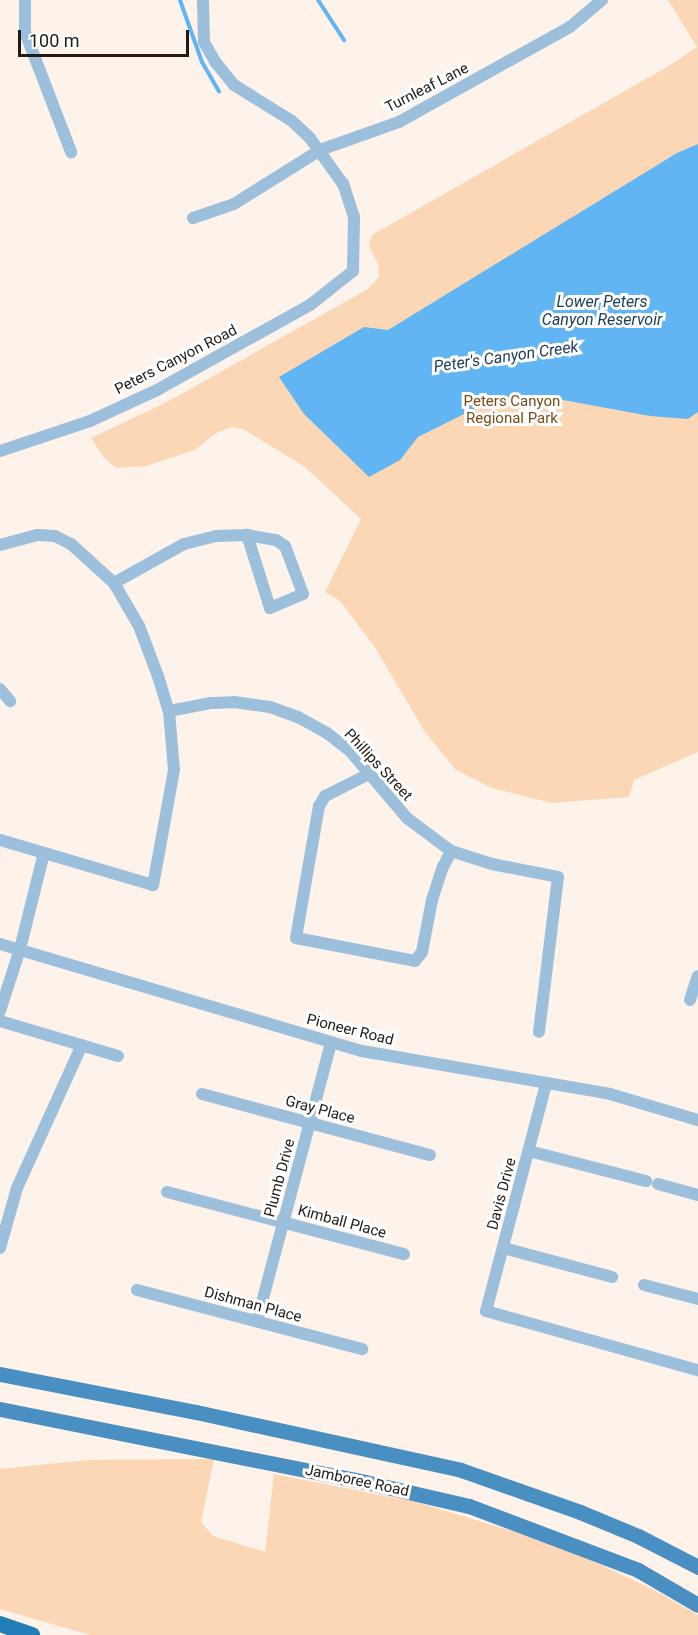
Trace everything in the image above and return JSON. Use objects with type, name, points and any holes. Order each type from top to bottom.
[{"type":"highway","points":[[0,1624],[32,1635]]},
{"type":"main road","points":[[0,1374],[196,1412],[461,1470],[580,1512],[638,1536],[698,1567]]},
{"type":"main road","name":"Jamboree Road","points":[[0,1409],[365,1482],[469,1506],[638,1570],[698,1605]]},
{"type":"street","points":[[25,0],[25,32],[71,152]]},
{"type":"street","points":[[203,0],[204,42],[216,63],[234,85],[292,121],[320,150]]},
{"type":"street","name":"Turnleaf Lane","points":[[193,218],[234,204],[320,150],[399,122],[570,27],[602,0]]},
{"type":"street","name":"Peters Canyon Road","points":[[0,451],[90,421],[157,390],[310,305],[353,272],[354,217],[343,184],[320,150]]},
{"type":"street","points":[[0,545],[38,535],[55,536],[71,544],[114,583],[139,626],[169,711],[174,770],[153,885],[0,840]]},
{"type":"street","points":[[114,583],[184,544],[216,536],[247,535],[276,540],[285,546],[303,594],[270,608],[247,535]]},
{"type":"street","points":[[0,689],[10,701]]},
{"type":"street","name":"Phillips Street","points":[[169,711],[211,703],[234,702],[270,707],[297,717],[327,733],[351,752],[367,775],[407,818],[451,851],[492,864],[558,877],[539,1032]]},
{"type":"street","points":[[367,775],[325,796],[319,806],[296,938],[415,961],[422,951],[432,900],[451,851]]},
{"type":"street","points":[[0,1011],[20,949],[44,853]]},
{"type":"street","name":"Pioneer Road","points":[[0,944],[362,1051],[610,1094],[698,1120]]},
{"type":"street","points":[[690,1000],[698,976]]},
{"type":"street","points":[[0,1021],[118,1056]]},
{"type":"street","name":"Plumb Drive","points":[[257,1321],[331,1043]]},
{"type":"street","points":[[0,1248],[17,1188],[82,1045]]},
{"type":"street","name":"Davis Drive","points":[[546,1084],[486,1311],[698,1370]]},
{"type":"street","name":"Gray Place","points":[[202,1094],[430,1155]]},
{"type":"street","points":[[529,1150],[698,1195]]},
{"type":"street","name":"Kimball Place","points":[[167,1192],[404,1254]]},
{"type":"street","points":[[503,1248],[612,1277]]},
{"type":"street","points":[[644,1285],[698,1299]]},
{"type":"street","name":"Dishman Place","points":[[137,1290],[362,1349]]},
{"type":"green space","name":"Peters Canyon Regional Park","points":[[668,0],[698,0],[698,752],[634,780],[629,797],[551,803],[492,788],[456,770],[425,732],[376,649],[341,602],[325,592],[361,519],[305,467],[243,429],[232,427],[216,433],[195,450],[146,466],[117,468],[105,459],[91,438],[167,402],[368,289],[379,277],[378,264],[369,246],[372,235],[667,67],[697,47]]},
{"type":"green space","points":[[214,1459],[201,1522],[213,1536],[265,1552],[274,1474],[416,1502],[559,1545],[652,1589],[698,1615],[698,1635],[90,1635],[0,1609],[0,1469],[88,1460]]},
{"type":"water","name":"Lower Peters Canyon Reservoir","points":[[698,144],[698,412],[688,419],[650,416],[563,400],[476,408],[418,437],[400,460],[369,477],[304,414],[279,377],[364,327],[388,330],[677,153]]},
{"type":"waterway","points":[[180,0],[202,62],[219,92]]},
{"type":"waterway","points":[[318,0],[344,40]]},
{"type":"water label","name":"Peter's Canyon Creek","points":[[506,357]]}]
